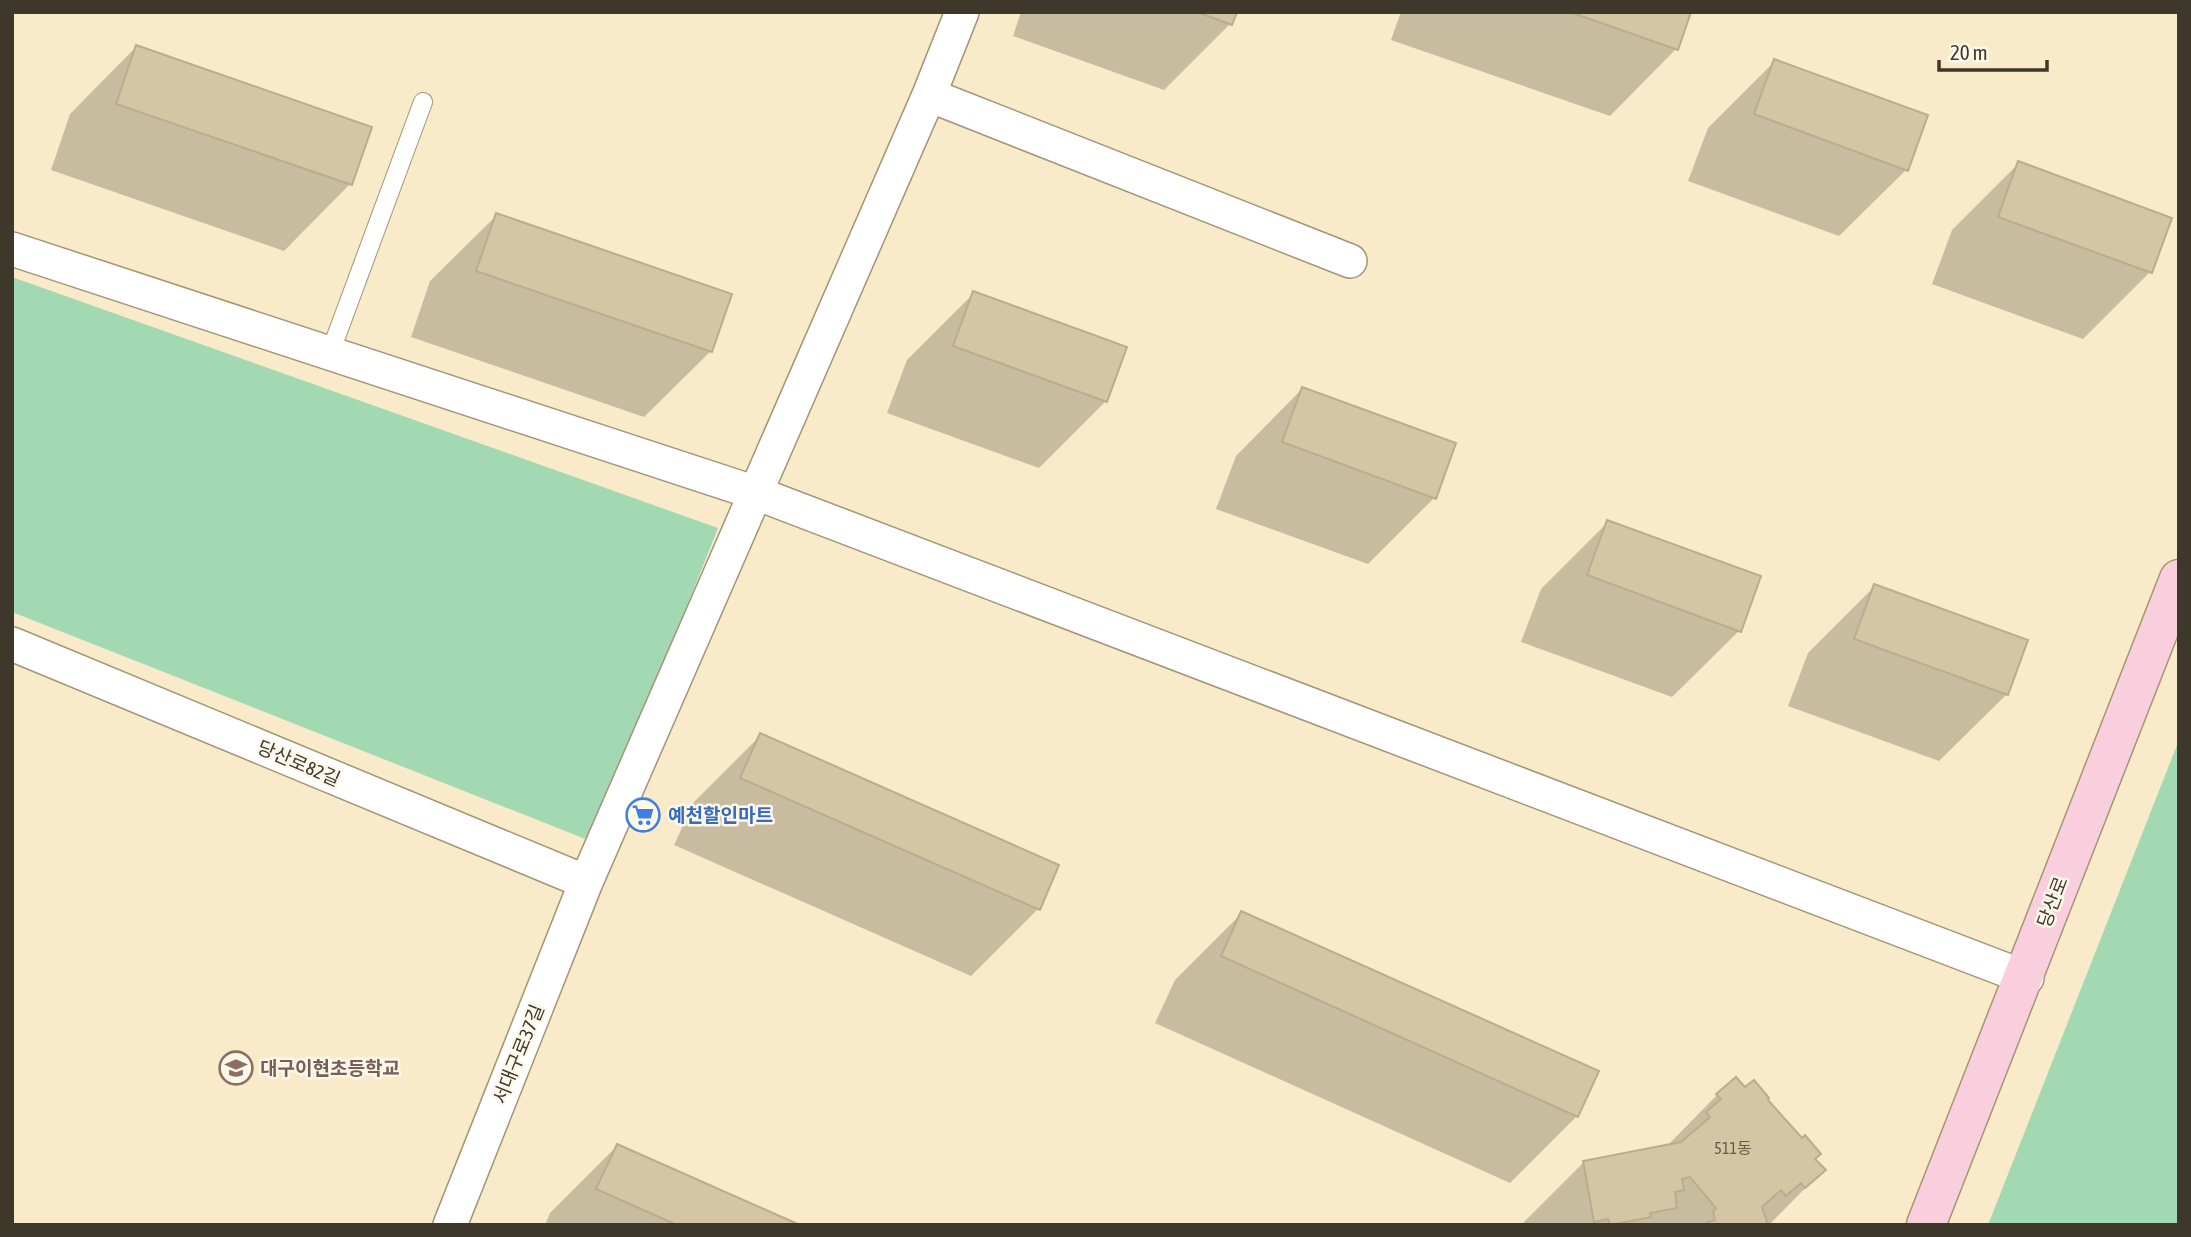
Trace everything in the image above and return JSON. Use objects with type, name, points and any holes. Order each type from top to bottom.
[{"type":"main road","name":"당산로","points":[[1926,1225],[2176,594]]},
{"type":"street","name":"서대구로37길","points":[[450,1225],[586,882],[929,94],[962,12]]},
{"type":"street","points":[[929,94],[1350,261]]},
{"type":"street","points":[[12,249],[756,494],[2025,977]]},
{"type":"street","name":"당산로82길","points":[[12,644],[586,882]]},
{"type":"lane","points":[[330,353],[423,102]]},
{"type":"green space","points":[[12,277],[718,528],[593,842],[12,612]]},
{"type":"green space","points":[[2179,740],[2179,1225],[1988,1225]]},
{"type":"building","points":[[1197,12],[1237,12],[1232,25]]},
{"type":"building","points":[[1570,12],[1691,12],[1678,50]]},
{"type":"building","points":[[136,45],[372,127],[352,185],[116,104]]},
{"type":"building","points":[[1774,59],[1928,115],[1908,171],[1754,114]]},
{"type":"building","points":[[2018,161],[2172,218],[2152,273],[1998,217]]},
{"type":"building","points":[[496,213],[732,294],[712,352],[476,271]]},
{"type":"building","points":[[973,291],[1127,347],[1107,402],[953,346]]},
{"type":"building","points":[[1302,387],[1456,443],[1436,499],[1282,442]]},
{"type":"building","points":[[1607,520],[1761,576],[1741,632],[1587,575]]},
{"type":"building","points":[[1874,584],[2028,640],[2008,695],[1854,639]]},
{"type":"building","points":[[760,733],[1059,865],[1040,910],[740,778]]},
{"type":"building","points":[[1241,911],[1599,1071],[1578,1117],[1221,956]]},
{"type":"building","points":[[1736,1077],[1745,1087],[1754,1080],[1802,1138],[1805,1135],[1821,1154],[1815,1159],[1826,1170],[1805,1188],[1801,1183],[1786,1196],[1781,1190],[1762,1207],[1768,1225],[1710,1225],[1708,1222],[1715,1220],[1713,1212],[1716,1208],[1690,1177],[1682,1179],[1684,1190],[1675,1192],[1677,1208],[1650,1213],[1651,1217],[1610,1225],[1608,1219],[1594,1222],[1583,1161],[1681,1142],[1710,1117],[1706,1112],[1721,1099],[1716,1094]]},
{"type":"building","points":[[617,1144],[800,1225],[677,1225],[596,1189]]},
{"type":"place","name":"예천할인마트","points":[[643,815]]},
{"type":"place","name":"대구이현초등학교","points":[[236,1068]]}]
